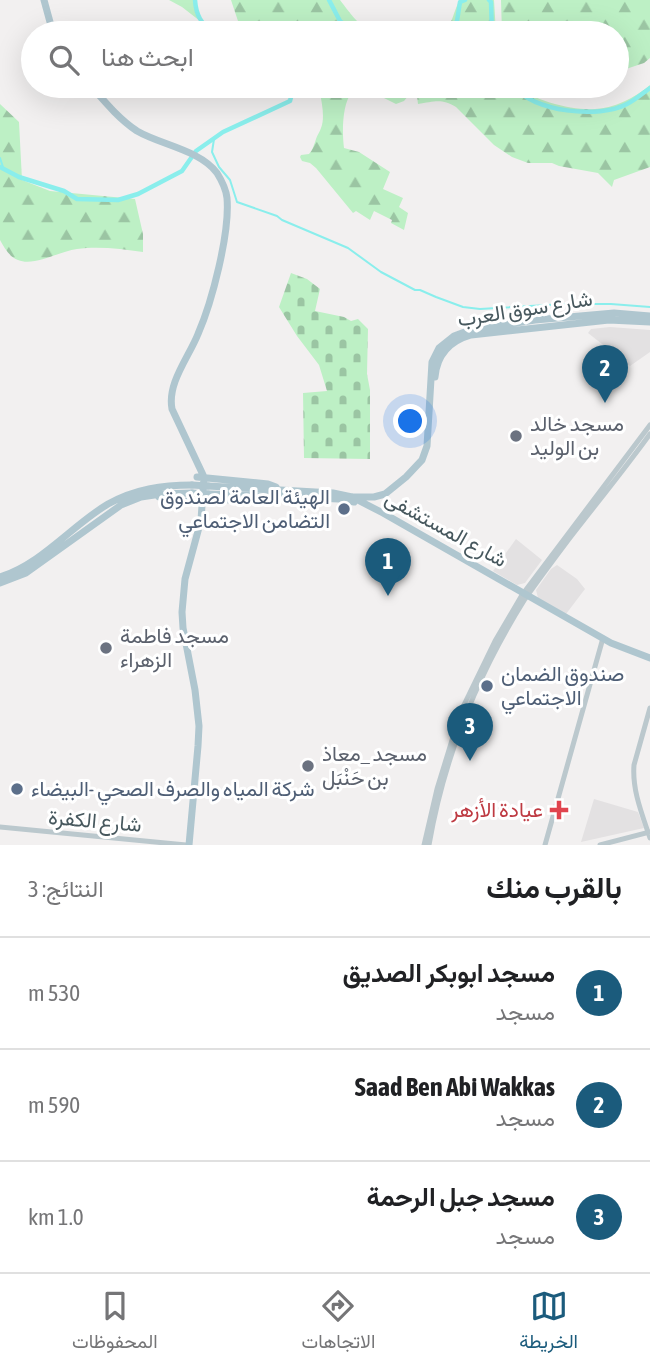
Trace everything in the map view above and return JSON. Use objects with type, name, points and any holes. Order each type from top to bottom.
[{"type":"main road","points":[[45,0],[51,21]]},
{"type":"main road","points":[[101,98],[127,124],[204,165],[213,173],[222,190],[224,201],[217,267],[197,327],[167,397],[169,412],[200,477],[204,495],[187,567],[183,600],[183,628],[195,690],[198,726],[193,819],[187,845]]},
{"type":"main road","name":"شارع سوق العرب","points":[[352,497],[385,494],[407,477],[422,460],[427,444],[432,362],[439,348],[454,335],[535,320],[614,313],[650,316]]},
{"type":"main road","points":[[370,508],[414,475],[427,458],[431,446],[435,370],[442,355],[454,342],[471,335],[575,323],[617,319],[650,322]]},
{"type":"main road","points":[[200,477],[268,484],[279,489]]},
{"type":"main road","points":[[0,576],[22,568],[97,512],[134,492],[158,486],[192,489],[204,495]]},
{"type":"main road","points":[[0,583],[26,573],[121,505],[141,497],[192,489]]},
{"type":"main road","name":"شارع المستشفى","points":[[204,495],[279,489],[295,494],[346,500],[370,508]]},
{"type":"main road","name":"شارع المستشفى","points":[[204,495],[333,493],[352,497],[603,640],[650,660]]},
{"type":"main road","points":[[152,495],[190,502],[204,495]]},
{"type":"main road","points":[[187,567],[181,582],[179,613],[194,724],[187,845]]},
{"type":"street","points":[[426,845],[436,789],[461,711],[489,652],[525,595],[650,425]]},
{"type":"street","points":[[525,595],[650,434]]},
{"type":"street","points":[[546,845],[603,640]]},
{"type":"street","points":[[649,833],[636,797],[633,774],[650,708]]},
{"type":"street","points":[[649,833],[637,789],[636,773],[650,716]]},
{"type":"street","name":"شارع الكفرة","points":[[0,827],[187,845]]},
{"type":"street","points":[[600,845],[649,833]]},
{"type":"shaded area","points":[[610,327],[650,330],[650,352],[630,366],[588,333],[591,329]]},
{"type":"shaded area","points":[[516,539],[542,560],[525,583],[517,585],[493,571]]},
{"type":"shaded area","points":[[557,565],[577,579],[585,589],[566,614],[538,598],[536,590]]},
{"type":"shaded area","points":[[594,799],[638,812],[644,828],[581,842]]},
{"type":"green space","points":[[169,0],[196,0],[200,21],[182,7]]},
{"type":"green space","points":[[231,0],[340,0],[358,21],[238,21]]},
{"type":"green space","points":[[460,0],[494,0],[495,21],[451,21]]},
{"type":"green space","points":[[501,0],[650,0],[650,58],[629,68],[629,21],[502,21]]},
{"type":"green space","points":[[650,85],[650,167],[614,180],[612,187],[598,173],[552,163],[528,163],[512,157],[494,145],[456,107],[437,101],[418,104],[417,98],[537,98],[586,109],[617,104]]},
{"type":"green space","points":[[321,98],[349,98],[343,126],[344,148],[359,152],[390,172],[383,189],[403,198],[399,207],[408,213],[404,230],[374,211],[370,220],[356,211],[353,213],[316,168],[302,161],[301,155],[309,154],[312,150],[321,129],[323,115]]},
{"type":"green space","points":[[384,98],[406,98],[396,104]]},
{"type":"green space","points":[[0,104],[19,122],[22,180],[50,191],[135,199],[143,234],[143,252],[85,248],[32,262],[15,259],[9,254],[0,240]]},
{"type":"green space","points":[[291,273],[307,279],[320,289],[315,311],[351,321],[358,319],[368,329],[370,459],[304,458],[303,393],[327,391],[319,365],[279,307]]},
{"type":"waterway","points":[[195,0],[202,21]]},
{"type":"waterway","points":[[329,0],[340,21]]},
{"type":"waterway","points":[[457,21],[460,2],[465,0]]},
{"type":"waterway","points":[[489,0],[492,21]]},
{"type":"waterway","points":[[528,98],[550,107],[584,112],[600,111],[615,109],[650,88]]},
{"type":"waterway","points":[[0,167],[19,177],[64,191],[77,199],[118,200],[138,194],[182,171],[196,151],[223,132],[290,101],[290,98]]},
{"type":"waterway","points":[[214,139],[212,152],[219,167],[230,180],[237,202],[277,216],[348,248],[381,272],[415,290],[463,307],[480,309],[565,304],[650,307]]},
{"type":"waterway","points":[[0,158],[3,167]]},
{"type":"place","name":"Saad Ben Abi Wakkas","points":[[605,403]]},
{"type":"place","name":"مسجد خالد بن الوليد","points":[[516,436]]},
{"type":"place","name":"الهيئة العامة لصندوق التضامن الاجتماعي","points":[[344,509]]},
{"type":"place","name":"مسجد ابوبكر الصديق","points":[[388,596]]},
{"type":"place","name":"مسجد فاطمة الزهراء","points":[[106,648]]},
{"type":"place","name":"صندوق الضمان الاجتماعي","points":[[487,686]]},
{"type":"place","name":"مسجد جبل الرحمة","points":[[470,761]]},
{"type":"place","name":"مسجد _معاذ بن حَنْبَل","points":[[308,766]]},
{"type":"place","name":"شركة المياه والصرف الصحي -البيضاء","points":[[17,789]]},
{"type":"place","name":"عيادة الأزهر","points":[[559,810]]}]
